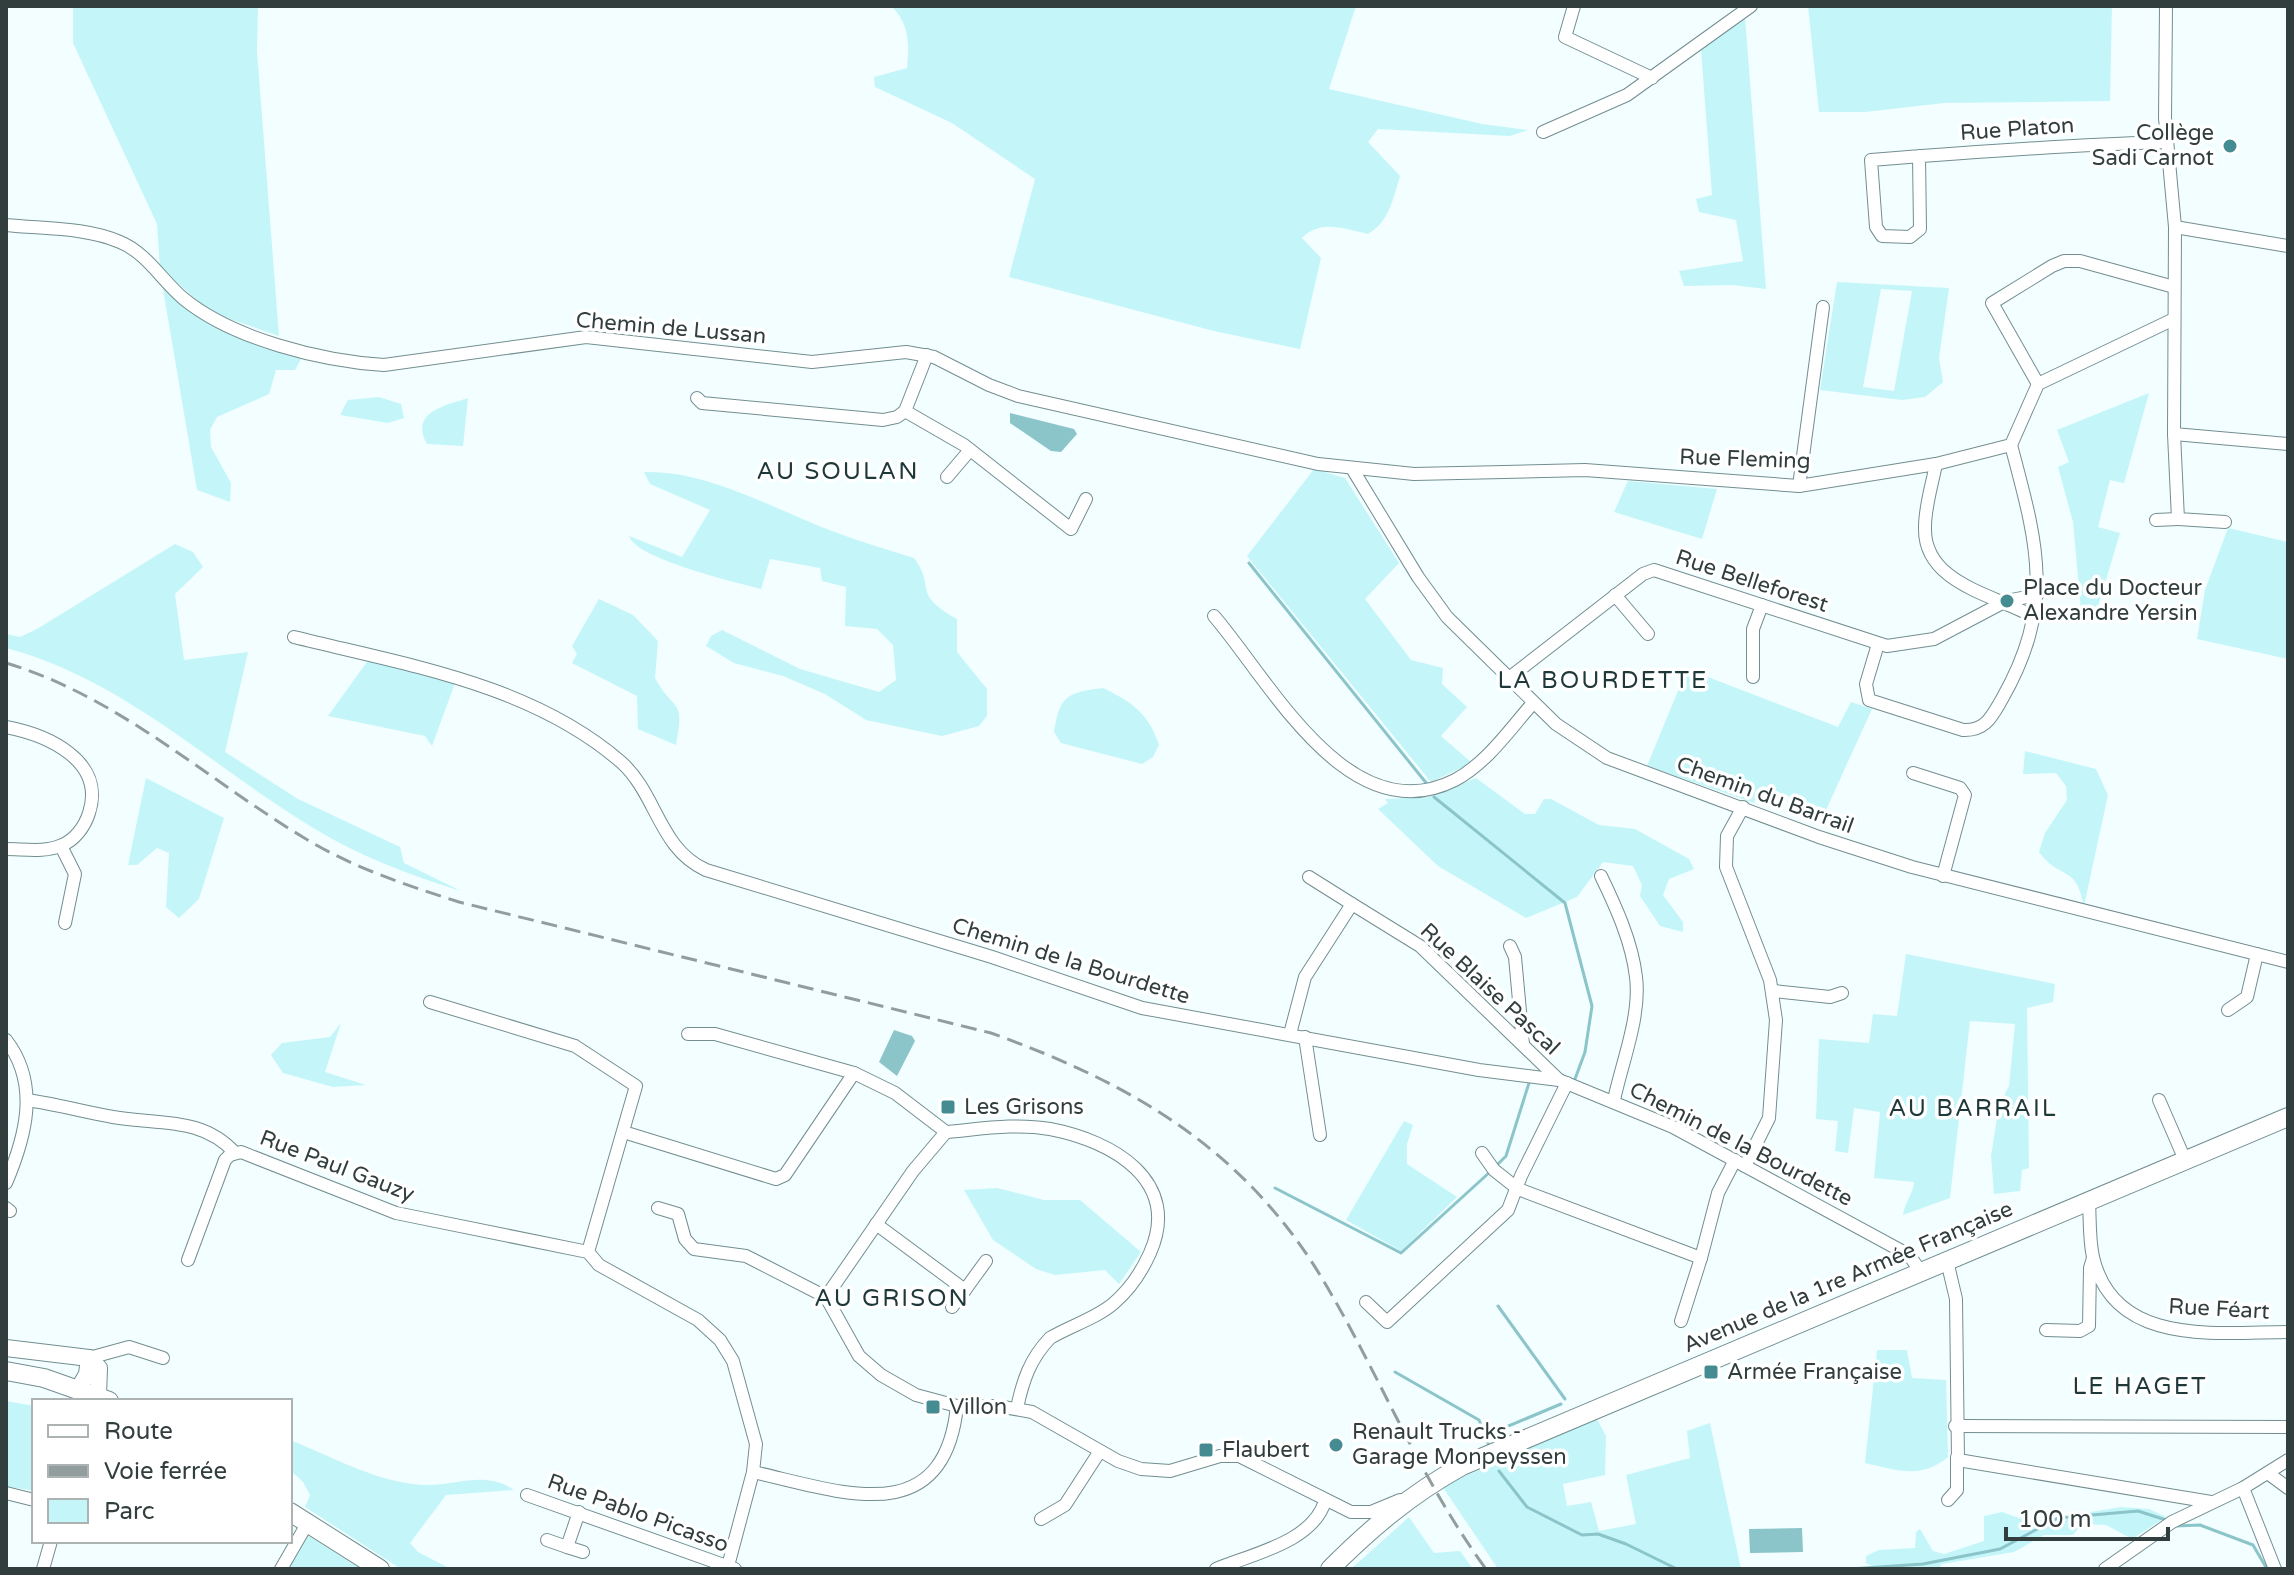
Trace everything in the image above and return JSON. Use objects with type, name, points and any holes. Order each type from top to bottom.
[{"type":"main road","name":"Avenue de la 1re Armée Française","points":[[1330,1569],[1371,1528],[1410,1496],[1462,1466],[2288,1117]]},
{"type":"main road","points":[[6,1371],[79,1388],[104,1398]]},
{"type":"main road","points":[[292,1513],[380,1569]]},
{"type":"street","points":[[1574,6],[1565,37],[1652,78]]},
{"type":"street","points":[[1543,132],[1627,95],[1751,6]]},
{"type":"street","points":[[2166,6],[2167,142],[2175,227],[2174,434],[2178,519]]},
{"type":"street","name":"Rue Platon","points":[[1919,156],[1920,229],[1910,237],[1882,236],[1876,227],[1871,160],[1919,156],[2053,145],[2167,142]]},
{"type":"street","name":"Chemin de Lussan","points":[[6,225],[91,234],[121,242],[140,254],[182,297],[205,315],[310,354],[358,363],[384,365],[586,337],[812,362],[906,352],[927,355],[1018,396],[1353,470]]},
{"type":"street","points":[[2175,227],[2288,246]]},
{"type":"street","points":[[2038,384],[1992,303],[2064,261],[2080,261],[2174,287]]},
{"type":"street","points":[[1799,486],[1823,307]]},
{"type":"street","points":[[1878,644],[1866,684],[1865,693],[1869,700],[1972,731],[1988,723],[2010,684],[2034,617],[2037,595],[2035,536],[2011,445],[2038,384],[2174,319]]},
{"type":"street","points":[[697,398],[702,403],[883,420],[897,417],[905,411],[927,355]]},
{"type":"street","points":[[905,411],[970,450],[1071,529],[1086,499]]},
{"type":"street","points":[[2174,434],[2288,444]]},
{"type":"street","name":"Rue Fleming","points":[[1353,470],[1414,474],[1585,470],[1799,486],[1936,464],[2011,445]]},
{"type":"street","points":[[947,477],[970,450]]},
{"type":"street","points":[[1936,464],[1925,528],[1933,559],[1957,581],[2006,601],[2034,617]]},
{"type":"street","name":"Chemin du Barrail","points":[[1353,470],[1432,599],[1533,703],[1572,736],[1607,758],[1838,844],[1943,876],[2288,962]]},
{"type":"street","points":[[2156,520],[2225,522]]},
{"type":"street","name":"Rue Belleforest","points":[[1509,678],[1643,574],[1659,571],[1878,644],[1900,646],[1934,639],[2006,601]]},
{"type":"street","points":[[1615,595],[1648,634]]},
{"type":"street","points":[[2006,601],[2037,595]]},
{"type":"street","points":[[1753,677],[1753,629],[1762,605]]},
{"type":"street","points":[[1214,616],[1293,721],[1361,777],[1388,790],[1414,792],[1455,780],[1487,755],[1533,703]]},
{"type":"street","name":"Chemin de la Bourdette","points":[[294,637],[455,676],[566,724],[626,767],[678,852],[706,870],[992,957],[1142,1008],[1479,1070],[1563,1081],[1614,1100],[1740,1163],[1909,1255],[1921,1272]]},
{"type":"street","points":[[6,727],[70,753],[88,774],[93,793],[90,810],[81,829],[61,846],[6,849]]},
{"type":"street","points":[[1913,773],[1960,788],[1965,795],[1943,876]]},
{"type":"street","points":[[1681,1321],[1718,1193],[1766,1130],[1771,1107],[1774,991],[1726,867],[1727,836],[1743,807]]},
{"type":"street","points":[[61,846],[75,874],[65,923]]},
{"type":"street","points":[[1601,876],[1616,907],[1637,979],[1634,1011],[1614,1100]]},
{"type":"street","name":"Rue Blaise Pascal","points":[[1309,877],[1420,946],[1563,1081]]},
{"type":"street","points":[[1290,1034],[1305,977],[1352,904]]},
{"type":"street","points":[[1405,937],[1414,923]]},
{"type":"street","points":[[1510,946],[1515,957],[1523,1044]]},
{"type":"street","points":[[2228,1010],[2247,997],[2257,954]]},
{"type":"street","points":[[1774,991],[1830,997],[1842,993]]},
{"type":"street","points":[[430,1002],[575,1046],[634,1083],[637,1093],[598,1209],[588,1252],[599,1265],[676,1306],[720,1340],[733,1361],[754,1428],[753,1472],[732,1568]]},
{"type":"street","points":[[688,1034],[715,1034],[854,1073],[895,1093],[946,1132],[996,1126],[1071,1134],[1092,1141],[1127,1163],[1152,1185],[1160,1220],[1157,1236],[1136,1278],[1112,1305],[1050,1338],[1042,1346],[1027,1370],[1017,1408]]},
{"type":"street","points":[[1305,1037],[1320,1135]]},
{"type":"street","points":[[6,1040],[21,1065],[27,1100],[23,1137],[6,1183]]},
{"type":"street","points":[[630,1134],[776,1179],[785,1175],[854,1073]]},
{"type":"street","points":[[1366,1302],[1387,1322],[1500,1219],[1518,1189],[1563,1081]]},
{"type":"street","points":[[27,1100],[116,1118],[181,1122],[212,1134],[235,1153]]},
{"type":"street","points":[[2159,1100],[2185,1160]]},
{"type":"street","points":[[826,1297],[876,1224],[946,1132]]},
{"type":"street","name":"Rue Paul Gauzy","points":[[188,1260],[225,1160],[235,1153],[247,1153],[396,1213],[588,1252]]},
{"type":"street","points":[[1482,1153],[1494,1170],[1518,1189],[1701,1258]]},
{"type":"street","name":"Rue Féart","points":[[2089,1201],[2093,1258],[2118,1301],[2152,1324],[2182,1332],[2288,1332]]},
{"type":"street","points":[[658,1208],[678,1214],[685,1239],[694,1249],[746,1256],[826,1297],[859,1356],[872,1368],[916,1395],[957,1406],[1017,1408],[1049,1419],[1100,1451],[1134,1467],[1159,1471],[1183,1468],[1219,1450],[1253,1462],[1325,1501],[1361,1513],[1410,1496]]},
{"type":"street","points":[[876,1224],[965,1290]]},
{"type":"street","points":[[2046,1330],[2080,1331],[2089,1326],[2090,1268],[2093,1258]]},
{"type":"street","points":[[952,1307],[986,1261]]},
{"type":"street","points":[[1947,1261],[1956,1299],[1957,1457],[1957,1490],[1948,1500]]},
{"type":"street","points":[[6,1348],[89,1358],[129,1347],[163,1358]]},
{"type":"street","points":[[79,1388],[87,1374],[89,1358]]},
{"type":"street","points":[[89,1358],[99,1368],[104,1398]]},
{"type":"street","points":[[753,1472],[866,1494],[903,1492],[927,1479],[942,1461],[951,1441],[957,1406]]},
{"type":"street","points":[[1955,1426],[2288,1427]]},
{"type":"street","points":[[1041,1519],[1065,1505],[1100,1451]]},
{"type":"street","points":[[1957,1457],[1965,1464],[2211,1502]]},
{"type":"street","points":[[2105,1569],[2172,1522],[2243,1488],[2288,1460]]},
{"type":"street","points":[[2269,1474],[2288,1488]]},
{"type":"street","points":[[2243,1488],[2275,1569]]},
{"type":"street","points":[[6,1493],[32,1500]]},
{"type":"street","name":"Rue Pablo Picasso","points":[[527,1495],[732,1568]]},
{"type":"street","points":[[1216,1569],[1300,1534],[1316,1521],[1325,1501]]},
{"type":"street","points":[[567,1547],[579,1512]]},
{"type":"street","points":[[281,1569],[307,1524]]},
{"type":"street","points":[[547,1540],[583,1552]]},
{"type":"street","points":[[43,1569],[50,1543]]},
{"type":"green space","points":[[73,6],[258,6],[257,51],[279,336],[212,313],[160,268],[157,224],[73,43]]},
{"type":"green space","points":[[891,6],[1356,6],[1329,89],[1482,124],[1528,130],[1510,136],[1378,129],[1368,142],[1400,176],[1392,201],[1381,223],[1368,234],[1325,227],[1302,238],[1321,258],[1300,349],[1214,331],[1009,277],[1035,179],[952,123],[875,87],[874,77],[907,68],[905,27]]},
{"type":"green space","points":[[1808,6],[2112,6],[2110,101],[1944,103],[1865,112],[1819,112]]},
{"type":"green space","points":[[1745,17],[1766,289],[1732,285],[1684,286],[1679,271],[1743,261],[1736,220],[1699,212],[1696,199],[1712,195],[1701,50]]},
{"type":"green space","points":[[1837,282],[1949,288],[1939,358],[1943,382],[1925,397],[1902,400],[1820,390]],"holes":[[[1881,289],[1912,291],[1894,391],[1863,387]]]},
{"type":"green space","points":[[163,289],[195,314],[228,333],[301,359],[295,370],[276,370],[269,394],[217,417],[210,430],[211,447],[231,483],[230,502],[197,490]]},
{"type":"green space","points":[[2149,393],[2124,483],[2110,480],[2098,527],[2120,533],[2093,623],[2082,621],[2073,522],[2058,467],[2069,462],[2057,430]]},
{"type":"green space","points":[[379,397],[401,404],[404,418],[388,423],[340,415],[348,400]]},
{"type":"green space","points":[[468,398],[463,446],[427,444],[423,433],[426,417],[440,408]]},
{"type":"green space","points":[[1314,469],[1345,478],[1399,563],[1365,599],[1411,660],[1443,668],[1442,684],[1467,707],[1441,736],[1472,763],[1431,782],[1247,556]]},
{"type":"green space","points":[[644,472],[692,477],[716,484],[832,531],[914,558],[921,568],[929,596],[957,619],[957,652],[987,689],[987,716],[979,726],[942,736],[866,720],[825,694],[783,676],[734,663],[706,646],[711,636],[722,630],[800,669],[879,692],[896,680],[893,645],[877,629],[845,626],[846,587],[822,581],[820,568],[770,559],[761,589],[667,561],[636,545],[629,536],[682,557],[710,510],[650,484]]},
{"type":"green space","points":[[1628,481],[1717,489],[1702,539],[1614,512]]},
{"type":"green space","points":[[2228,528],[2288,542],[2288,659],[2197,639],[2205,590]]},
{"type":"green space","points":[[175,544],[193,552],[203,567],[175,594],[184,660],[248,652],[225,752],[298,799],[400,847],[404,863],[461,891],[386,864],[332,839],[129,703],[49,662],[6,648],[6,634],[20,637],[37,629]]},
{"type":"green space","points":[[599,599],[633,615],[658,641],[655,678],[678,712],[676,745],[638,729],[637,696],[572,663],[577,654],[572,646]]},
{"type":"green space","points":[[369,659],[455,683],[432,746],[425,736],[328,716]]},
{"type":"green space","points":[[1687,669],[1838,727],[1851,702],[1872,709],[1826,810],[1762,786],[1754,803],[1647,766]]},
{"type":"green space","points":[[1103,688],[1138,710],[1155,734],[1159,745],[1153,757],[1142,764],[1061,743],[1054,732],[1059,710],[1067,698]]},
{"type":"green space","points":[[2025,751],[2096,769],[2108,795],[2084,906],[2072,878],[2054,867],[2039,852],[2045,833],[2067,800],[2066,786],[2056,773],[2023,774]]},
{"type":"green space","points":[[146,778],[224,818],[199,899],[179,918],[166,907],[169,853],[157,848],[137,865],[128,865]]},
{"type":"green space","points":[[1476,778],[1525,814],[1535,814],[1544,799],[1551,799],[1599,825],[1635,829],[1689,859],[1694,869],[1669,879],[1663,895],[1683,922],[1683,932],[1660,926],[1640,896],[1642,885],[1633,866],[1603,862],[1577,897],[1526,918],[1438,866],[1378,809],[1388,803],[1385,799],[1428,797]]},
{"type":"green space","points":[[1906,954],[2055,984],[2053,1002],[2027,1008],[2029,1168],[2022,1170],[2020,1191],[1994,1194],[1991,1156],[1999,1105],[2009,1086],[2015,1024],[1970,1021],[1950,1198],[1903,1215],[1914,1182],[1874,1178],[1880,1112],[1854,1108],[1848,1153],[1835,1151],[1838,1121],[1816,1119],[1819,1039],[1869,1043],[1873,1014],[1897,1016]]},
{"type":"green space","points":[[341,1023],[325,1072],[366,1085],[333,1087],[283,1073],[271,1055],[282,1043],[330,1037]]},
{"type":"green space","points":[[1404,1121],[1413,1125],[1407,1144],[1407,1164],[1457,1197],[1401,1251],[1346,1220]]},
{"type":"green space","points":[[997,1188],[1044,1200],[1080,1200],[1141,1252],[1119,1284],[1105,1270],[1055,1275],[1036,1269],[993,1240],[964,1190]]},
{"type":"green space","points":[[1877,1350],[1907,1350],[1912,1378],[1946,1380],[1948,1457],[1928,1469],[1908,1471],[1865,1463]]},
{"type":"green space","points":[[6,1401],[32,1406],[32,1490],[6,1487]]},
{"type":"green space","points":[[1597,1419],[1606,1436],[1605,1475],[1563,1484],[1567,1506],[1591,1502],[1599,1531],[1636,1524],[1626,1475],[1690,1458],[1687,1431],[1710,1423],[1741,1569],[1498,1569],[1442,1486]]},
{"type":"green space","points":[[292,1441],[395,1481],[431,1485],[484,1480],[504,1484],[514,1490],[446,1495],[410,1543],[418,1552],[451,1569],[401,1569],[305,1507],[310,1495],[303,1482],[292,1472]]},
{"type":"green space","points":[[2121,1507],[2149,1509],[2166,1517],[2132,1539],[2106,1525],[2082,1524],[2073,1535],[2044,1535],[2014,1552],[1942,1564],[1939,1569],[1878,1569],[1866,1563],[1866,1556],[1879,1550],[1915,1548],[1916,1532],[1920,1529],[1933,1551],[1944,1554],[1984,1541],[1984,1516],[2002,1512],[2030,1522]]},
{"type":"green space","points":[[1409,1517],[1434,1553],[1460,1551],[1473,1569],[1351,1569]]},
{"type":"green space","points":[[304,1533],[361,1569],[285,1569]]},
{"type":"shaded area","points":[[1010,413],[1074,429],[1077,434],[1061,452],[1051,451],[1010,423]]},
{"type":"shaded area","points":[[894,1030],[912,1036],[915,1041],[897,1076],[879,1062]]},
{"type":"shaded area","points":[[1802,1528],[1803,1552],[1750,1553],[1749,1529]]},
{"type":"waterway","points":[[1249,563],[1427,784]]},
{"type":"waterway","points":[[1434,797],[1565,903],[1592,1006],[1585,1052],[1575,1079]]},
{"type":"waterway","points":[[1495,1167],[1506,1156],[1529,1083]]},
{"type":"waterway","points":[[1275,1188],[1401,1253],[1491,1171]]},
{"type":"waterway","points":[[1498,1306],[1565,1399]]},
{"type":"waterway","points":[[1395,1372],[1479,1420],[1489,1446]]},
{"type":"waterway","points":[[1487,1435],[1561,1404]]},
{"type":"waterway","points":[[1499,1471],[1527,1507],[1582,1535],[1598,1534],[1626,1544],[1677,1569]]},
{"type":"waterway","points":[[1850,1569],[1923,1564],[2000,1549],[2058,1518],[2138,1511],[2166,1520]]},
{"type":"waterway","points":[[2176,1526],[2200,1525],[2253,1545],[2267,1569]]},
{"type":"railway","points":[[6,663],[86,696],[161,741],[306,839],[381,875],[459,902],[991,1033],[1092,1075],[1139,1100],[1223,1159],[1260,1196],[1295,1238],[1326,1285],[1441,1500],[1486,1569]]},
{"type":"place","name":"Collège Sadi Carnot","points":[[2230,146]]},
{"type":"place","name":"Place du Docteur Alexandre Yersin","points":[[2007,601]]},
{"type":"place","name":"Les Grisons","points":[[948,1107]]},
{"type":"place","name":"Armée Française","points":[[1711,1372]]},
{"type":"place","name":"Villon","points":[[933,1407]]},
{"type":"place","name":"Renault Trucks - Garage Monpeyssen","points":[[1336,1445]]},
{"type":"place","name":"Flaubert","points":[[1206,1450]]},
{"type":"district","name":"AU SOULAN","points":[[838,471]]},
{"type":"district","name":"LA BOURDETTE","points":[[1603,680]]},
{"type":"district","name":"AU BARRAIL","points":[[1973,1108]]},
{"type":"district","name":"AU GRISON","points":[[892,1298]]},
{"type":"district","name":"LE HAGET","points":[[2140,1386]]}]
